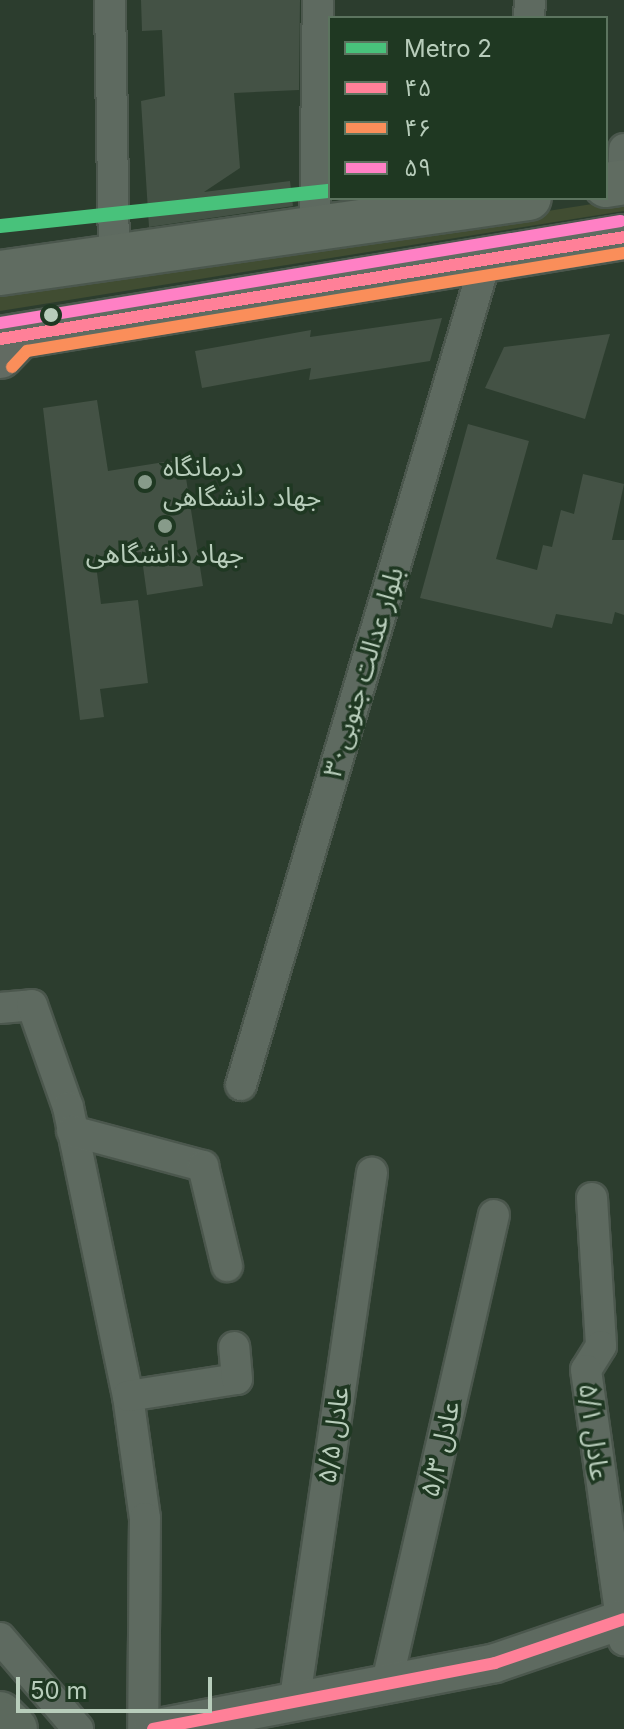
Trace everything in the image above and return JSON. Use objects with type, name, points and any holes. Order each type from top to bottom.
[{"type":"main road","points":[[0,273],[315,232],[513,200]]},
{"type":"main road","points":[[6,344],[624,237]]},
{"type":"main road","points":[[0,1714],[15,1729]]},
{"type":"street","points":[[110,0],[114,258]]},
{"type":"street","points":[[315,232],[318,0]]},
{"type":"street","name":"بلوار عدالت جنوبی۳۰","points":[[241,1085],[486,259]]},
{"type":"street","points":[[0,1008],[32,1005],[72,1131],[128,1396],[145,1518],[143,1729]]},
{"type":"street","points":[[72,1131],[203,1166],[227,1266]]},
{"type":"street","name":"عادل ۵/۵","points":[[295,1698],[372,1173]]},
{"type":"street","name":"عادل ۵/۱","points":[[592,1198],[601,1346],[586,1370],[622,1627]]},
{"type":"street","name":"عادل ۵/۳","points":[[387,1682],[494,1215]]},
{"type":"street","points":[[128,1396],[237,1379],[234,1347]]},
{"type":"street","points":[[153,1729],[295,1698],[495,1663],[622,1627]]},
{"type":"street","points":[[0,1638],[78,1729]]},
{"type":"green space","points":[[624,199],[624,211],[0,311],[0,297]]},
{"type":"building","points":[[141,0],[300,0],[299,90],[234,93],[240,168],[204,192],[290,181],[293,206],[149,227],[141,101],[165,96],[162,30],[142,31]]},
{"type":"building","points":[[442,318],[430,361],[309,380],[311,368],[202,388],[195,351],[311,330],[310,337]]},
{"type":"building","points":[[610,334],[585,419],[485,388],[504,347]]},
{"type":"building","points":[[97,400],[108,471],[183,459],[203,586],[147,595],[141,552],[95,557],[101,604],[138,600],[148,683],[100,689],[104,717],[80,720],[43,408]]},
{"type":"building","points":[[468,424],[529,441],[496,559],[537,570],[543,545],[552,547],[561,510],[574,514],[583,474],[624,484],[612,540],[624,540],[624,615],[615,612],[612,624],[556,614],[552,628],[420,598]]},
{"type":"metro line","name":"2","points":[[0,226],[328,191]]},
{"type":"transit line","name":"۵۹","points":[[0,323],[621,221]]},
{"type":"transit line","name":"۴۵","points":[[0,339],[624,237]]},
{"type":"transit line","name":"۴۶","points":[[12,367],[27,351],[624,253]]},
{"type":"transit line","name":"۴۵","points":[[153,1729],[495,1663],[624,1619]]},
{"type":"place","name":"درمانگاه جهاد دانشگاهی","points":[[145,482]]},
{"type":"place","name":"جهاد دانشگاهی","points":[[165,526]]}]
